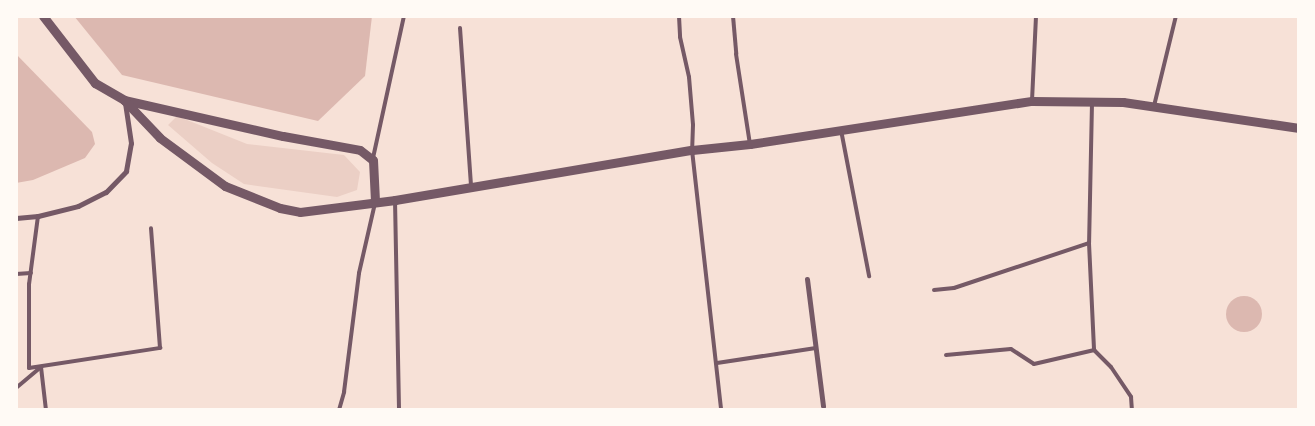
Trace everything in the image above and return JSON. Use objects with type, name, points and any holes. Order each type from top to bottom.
[{"type":"street","points":[[43,16],[95,83],[124,100],[160,138],[225,186],[280,208],[300,212],[375,201],[395,200],[692,150],[750,144],[1032,101],[1123,102],[1299,128]]},
{"type":"street","points":[[124,100],[283,136],[360,150],[373,160],[375,201]]},
{"type":"street","points":[[16,218],[38,216],[78,206],[106,192],[126,171],[131,143],[124,100]]},
{"type":"street","points":[[807,279],[823,406]]},
{"type":"lane","points":[[373,160],[404,16]]},
{"type":"lane","points":[[679,16],[680,37],[689,77],[693,124],[692,150],[721,410]]},
{"type":"lane","points":[[733,16],[736,54],[750,144]]},
{"type":"lane","points":[[1032,101],[1036,16]]},
{"type":"lane","points":[[1154,106],[1176,16]]},
{"type":"lane","points":[[460,28],[471,187]]},
{"type":"lane","points":[[1092,103],[1089,243],[1094,350],[1111,367],[1131,397],[1132,410]]},
{"type":"lane","points":[[841,129],[869,276]]},
{"type":"lane","points":[[395,200],[399,410]]},
{"type":"lane","points":[[339,410],[344,392],[359,273],[375,201]]},
{"type":"lane","points":[[38,216],[31,273],[29,368],[160,348],[151,228]]},
{"type":"lane","points":[[934,290],[954,288],[1089,243]]},
{"type":"lane","points":[[16,274],[31,273]]},
{"type":"lane","points":[[717,363],[816,348]]},
{"type":"lane","points":[[946,355],[1011,349],[1034,364],[1094,350]]},
{"type":"lane","points":[[16,388],[40,367]]},
{"type":"lane","points":[[40,367],[46,410]]},
{"type":"shaded area","points":[[74,16],[372,16],[365,76],[318,121],[122,75]]},
{"type":"shaded area","points":[[16,54],[92,132],[95,144],[85,158],[33,180],[16,183]]},
{"type":"shaded area","points":[[177,116],[247,144],[344,155],[360,172],[357,190],[337,197],[244,184],[212,163],[168,125]]},
{"type":"shaded area","points":[[1244,296],[1251,297],[1257,301],[1261,307],[1261,321],[1257,327],[1251,331],[1244,332],[1237,331],[1231,327],[1227,321],[1226,314],[1227,307],[1231,301],[1237,297]]}]
